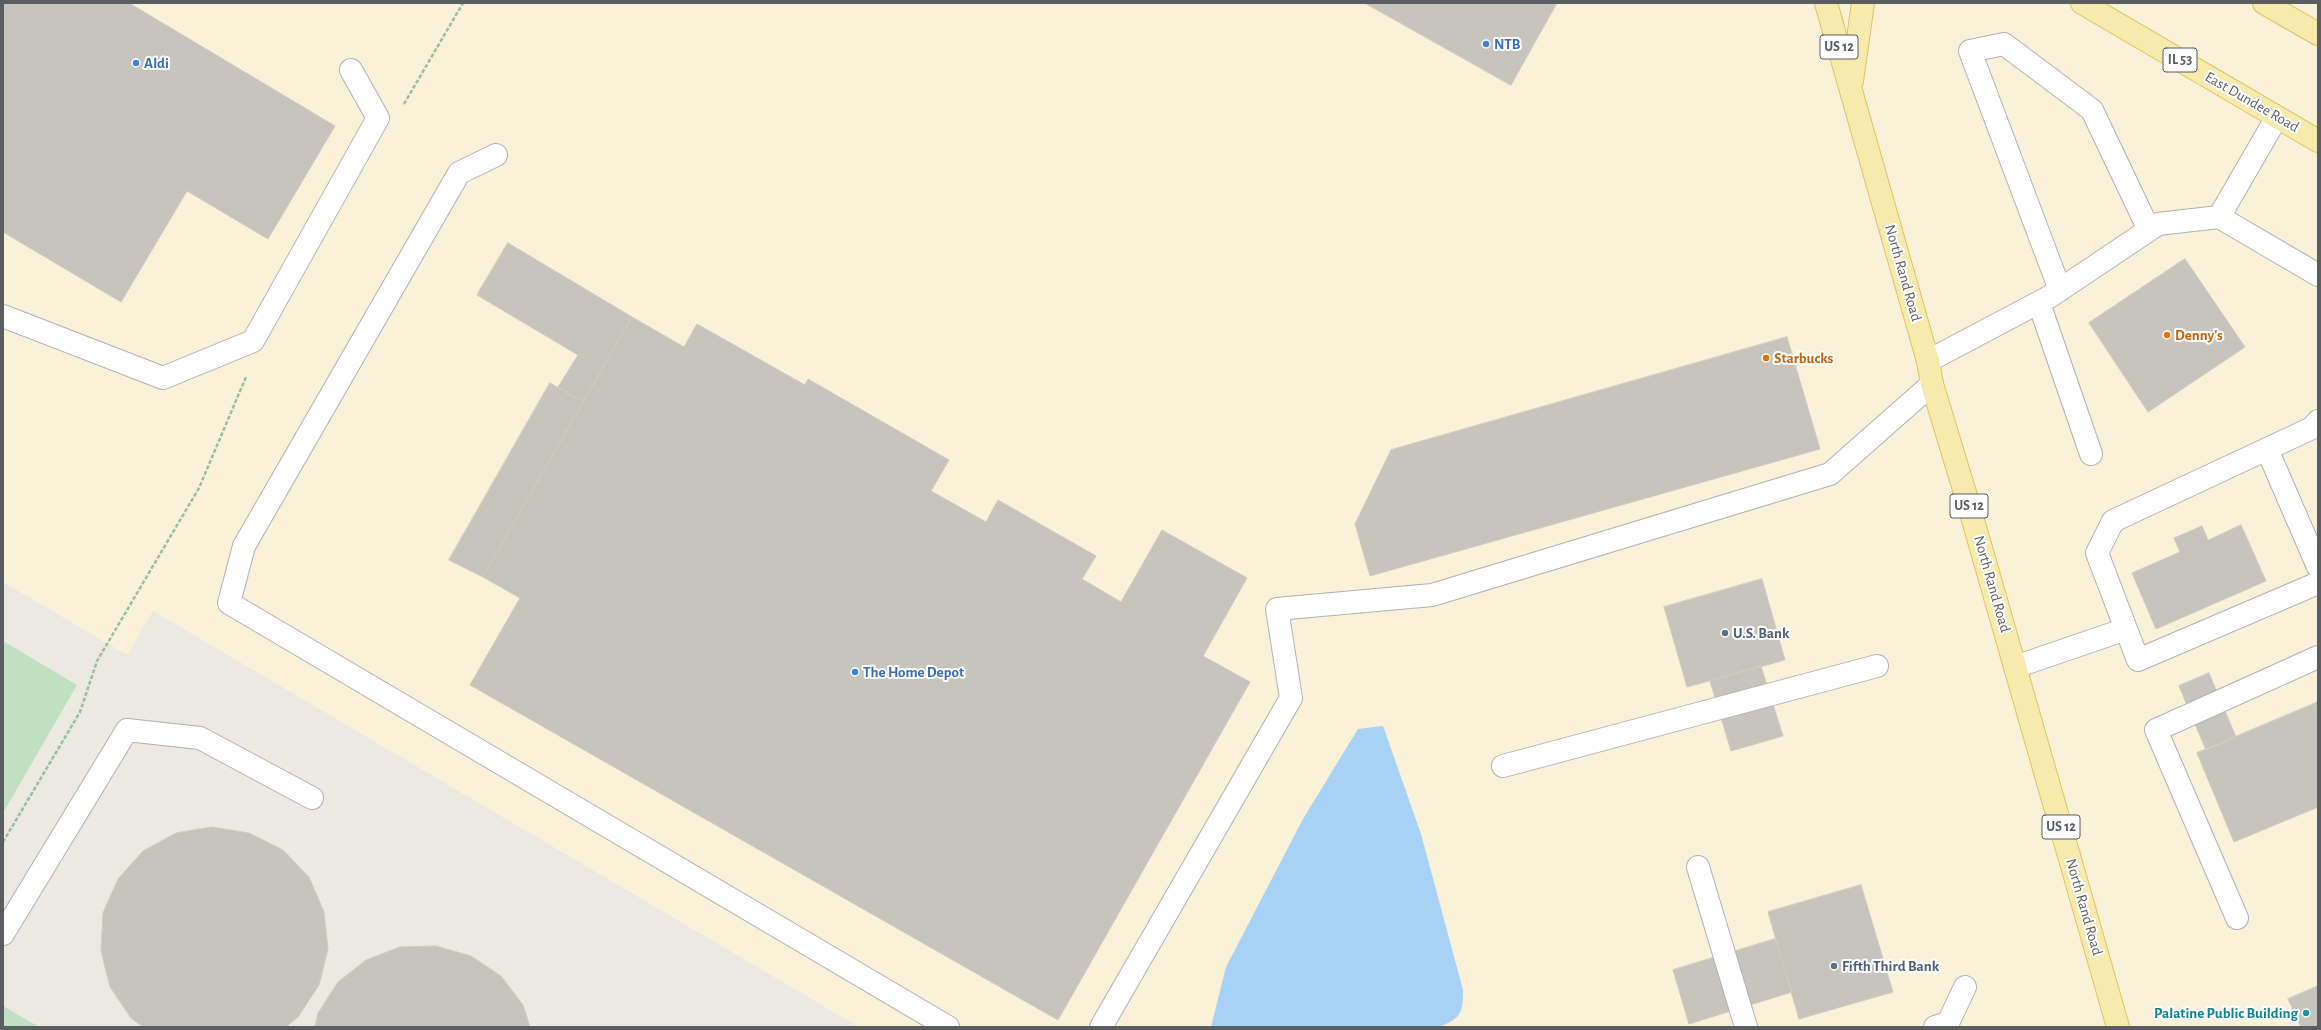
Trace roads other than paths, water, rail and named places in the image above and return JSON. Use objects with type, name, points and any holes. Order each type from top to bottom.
[{"type":"main road","name":"North Rand Road","points":[[1826,3],[1928,361],[1932,384],[2118,1027]]},
{"type":"main road","points":[[1851,90],[1863,3]]},
{"type":"main road","name":"East Dundee Road","points":[[2082,3],[2318,141]]},
{"type":"main road","points":[[2264,3],[2318,34]]},
{"type":"lane","points":[[2060,290],[1970,51],[2004,44],[2092,110],[2149,230]]},
{"type":"lane","points":[[3,316],[163,378],[253,341],[378,118],[351,70]]},
{"type":"lane","points":[[2219,217],[2277,117]]},
{"type":"lane","points":[[496,155],[459,173],[244,546],[229,603],[948,1027]]},
{"type":"lane","points":[[1928,361],[2039,303],[2158,224],[2219,217],[2318,275]]},
{"type":"lane","points":[[2039,303],[2091,454]]},
{"type":"lane","points":[[1101,1027],[1291,698],[1277,610],[1432,595],[1830,474],[1932,384]]},
{"type":"lane","points":[[2318,421],[2312,428],[2113,521],[2097,553],[2138,660],[2318,583]]},
{"type":"lane","points":[[2266,449],[2318,567]]},
{"type":"lane","points":[[2015,667],[2126,629]]},
{"type":"lane","points":[[2237,918],[2156,730],[2318,657]]},
{"type":"lane","points":[[1503,766],[1877,666]]},
{"type":"lane","points":[[3,934],[127,730],[200,738],[312,798]]},
{"type":"lane","points":[[1698,867],[1746,1027]]},
{"type":"lane","points":[[1935,1027],[1948,1023],[1964,987]]},
{"type":"water","points":[[1383,726],[1421,834],[1463,990],[1462,1004],[1459,1014],[1452,1021],[1439,1027],[1211,1027],[1226,967],[1303,819],[1358,729]]},
{"type":"place","name":"NTB","points":[[1486,44]]},
{"type":"place","name":"Aldi","points":[[136,63]]},
{"type":"place","name":"Denny's","points":[[2167,335]]},
{"type":"place","name":"Starbucks","points":[[1766,358]]},
{"type":"place","name":"U.S. Bank","points":[[1725,633]]},
{"type":"place","name":"The Home Depot","points":[[855,672]]},
{"type":"place","name":"Fifth Third Bank","points":[[1834,966]]},
{"type":"place","name":"Palatine Public Building","points":[[2306,1013]]}]
